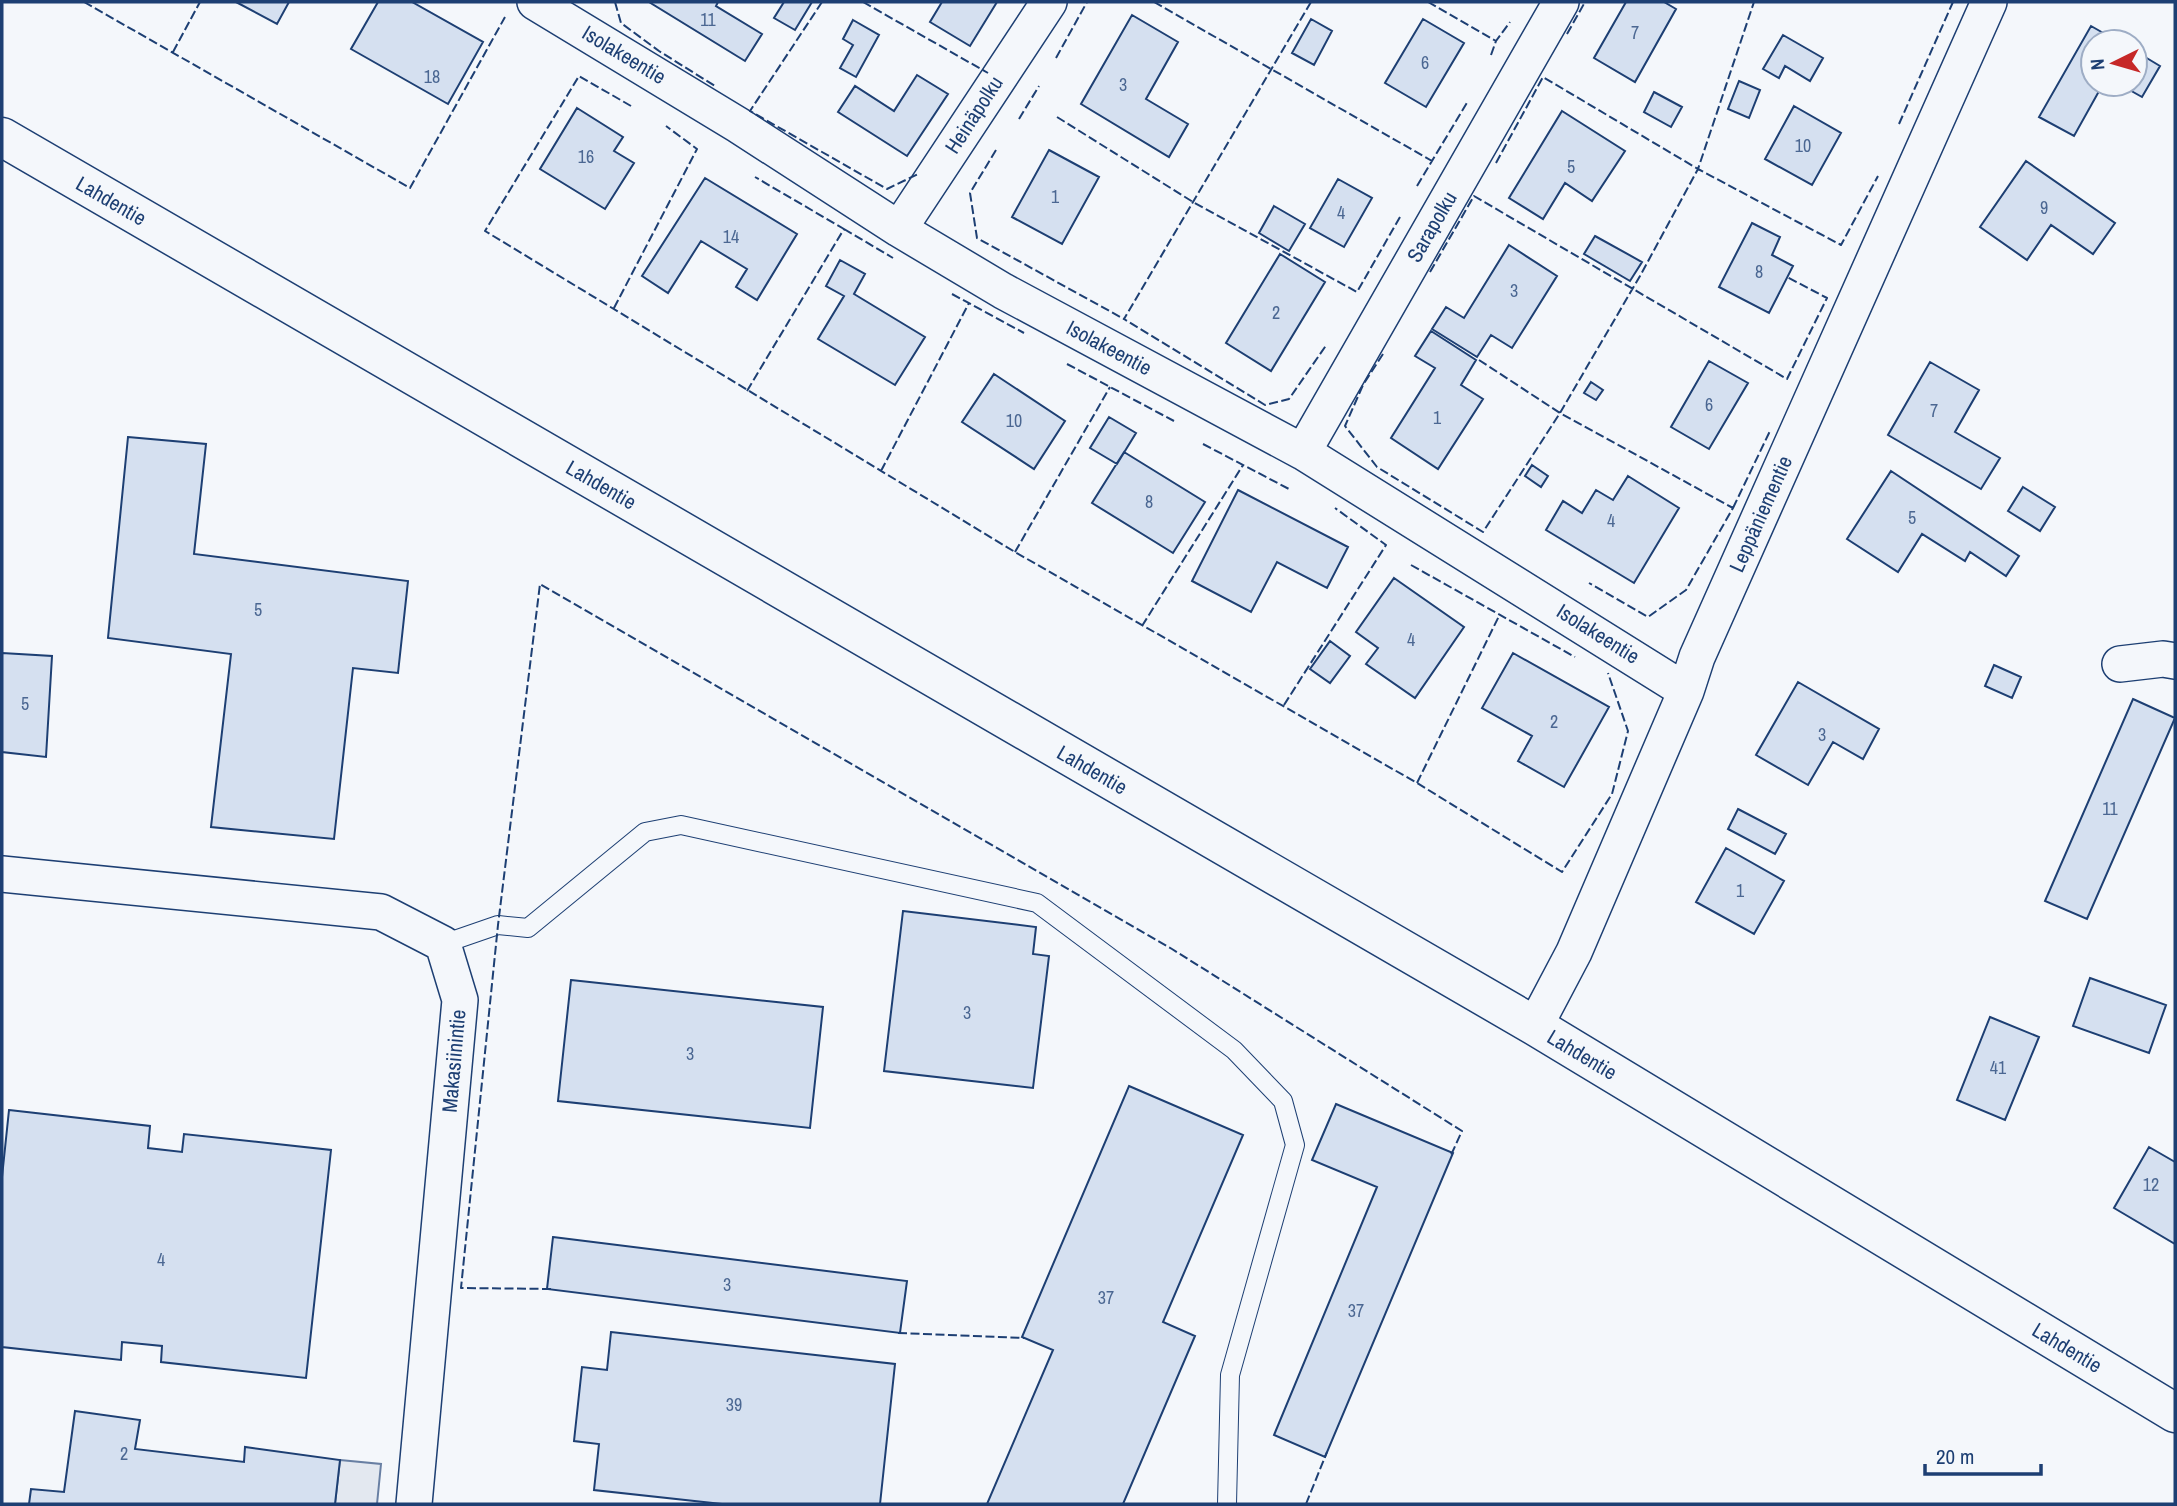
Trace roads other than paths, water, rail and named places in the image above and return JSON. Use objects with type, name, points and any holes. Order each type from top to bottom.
[{"type":"main road","name":"Lahdentie","points":[[2,137],[1535,1026],[2175,1413]]},
{"type":"street","name":"Heinäpolku","points":[[899,229],[1049,2]]},
{"type":"street","name":"Sarapolku","points":[[1304,452],[1561,2]]},
{"type":"street","name":"Leppäniementie","points":[[1535,1026],[1574,952],[1686,691],[1697,657],[1989,2]]},
{"type":"street","name":"Isolakeentie","points":[[555,7],[899,229],[1003,291],[1304,452],[1686,691]]},
{"type":"street","points":[[2120,664],[2163,659],[2175,661]]},
{"type":"street","points":[[2,874],[381,912],[443,944]]},
{"type":"street","name":"Makasiinintie","points":[[414,1504],[460,1000],[443,944]]},
{"type":"lane","points":[[443,944],[498,925],[528,928],[645,832],[681,825],[1037,903],[1234,1050],[1283,1101],[1295,1145],[1230,1374],[1227,1504]]}]
